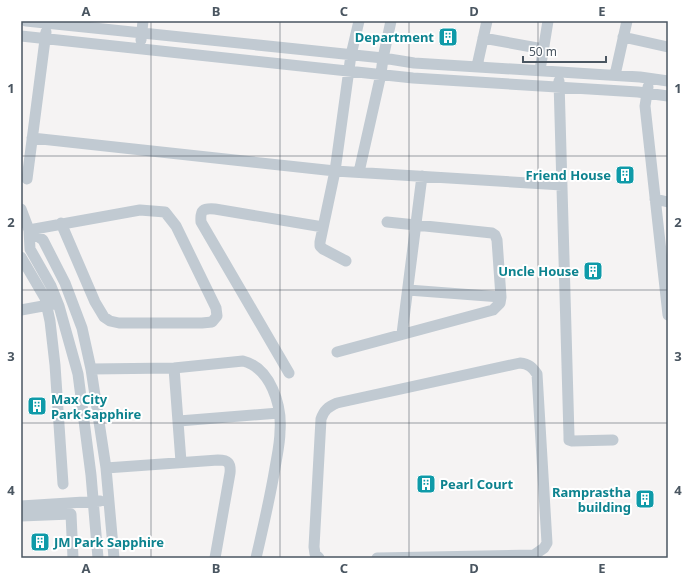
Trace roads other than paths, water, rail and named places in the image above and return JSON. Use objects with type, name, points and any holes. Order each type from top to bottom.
[{"type":"street","points":[[26,21],[73,24],[142,33],[383,58],[414,63],[615,75],[668,81]]},
{"type":"street","points":[[140,48],[143,21]]},
{"type":"street","points":[[346,261],[320,246],[335,171],[350,72],[351,55],[359,21]]},
{"type":"street","points":[[360,172],[391,21]]},
{"type":"street","points":[[478,66],[487,21]]},
{"type":"street","points":[[540,70],[548,21]]},
{"type":"street","points":[[615,75],[625,21]]},
{"type":"street","points":[[27,179],[46,23]]},
{"type":"street","points":[[21,36],[413,78],[559,87],[668,96]]},
{"type":"street","points":[[623,37],[668,47]]},
{"type":"street","points":[[484,38],[543,49]]},
{"type":"street","points":[[558,71],[569,440],[613,440]]},
{"type":"street","points":[[649,78],[645,106],[668,315]]},
{"type":"street","points":[[32,138],[335,171],[562,185]]},
{"type":"street","points":[[402,334],[422,176]]},
{"type":"street","points":[[656,199],[668,202]]},
{"type":"street","points":[[289,373],[201,222],[201,213],[203,210],[208,208],[323,227]]},
{"type":"street","points":[[21,209],[30,230],[30,249],[51,286],[53,304],[78,374],[98,558]]},
{"type":"street","points":[[30,230],[61,223],[140,210],[164,212],[176,226],[216,308],[217,316],[212,322],[202,323],[119,323],[110,321],[104,317],[94,302],[61,223]]},
{"type":"street","points":[[337,352],[493,310],[500,303],[498,240],[495,235],[492,233],[388,222]]},
{"type":"street","points":[[30,230],[43,240],[65,283],[82,328],[91,369],[106,468],[114,558]]},
{"type":"street","points":[[21,257],[45,298],[53,304]]},
{"type":"street","points":[[408,290],[501,297]]},
{"type":"street","points":[[21,310],[72,301]]},
{"type":"street","points":[[53,304],[50,321],[55,366],[63,484]]},
{"type":"street","points":[[91,369],[174,368],[243,361],[251,363],[259,368],[273,391],[279,413],[280,431],[268,509],[256,558]]},
{"type":"street","points":[[319,558],[315,554],[314,547],[321,419],[323,413],[328,407],[337,403],[520,363],[527,364],[532,367],[537,374],[547,543],[544,548],[534,555],[376,558]]},
{"type":"street","points":[[174,368],[181,462]]},
{"type":"street","points":[[179,421],[279,413]]},
{"type":"street","points":[[106,468],[181,462],[225,460],[229,462],[231,466],[215,558]]},
{"type":"street","points":[[21,506],[109,500]]},
{"type":"street","points":[[21,516],[71,514],[74,558]]},
{"type":"place","name":"Department","points":[[448,37]]},
{"type":"place","name":"Friend House","points":[[625,175]]},
{"type":"place","name":"Uncle House","points":[[593,271]]},
{"type":"place","name":"Max City Park Sapphire","points":[[37,406]]},
{"type":"place","name":"Pearl Court","points":[[426,484]]},
{"type":"place","name":"Ramprastha building","points":[[645,499]]},
{"type":"place","name":"JM Park Sapphire","points":[[40,542]]}]
